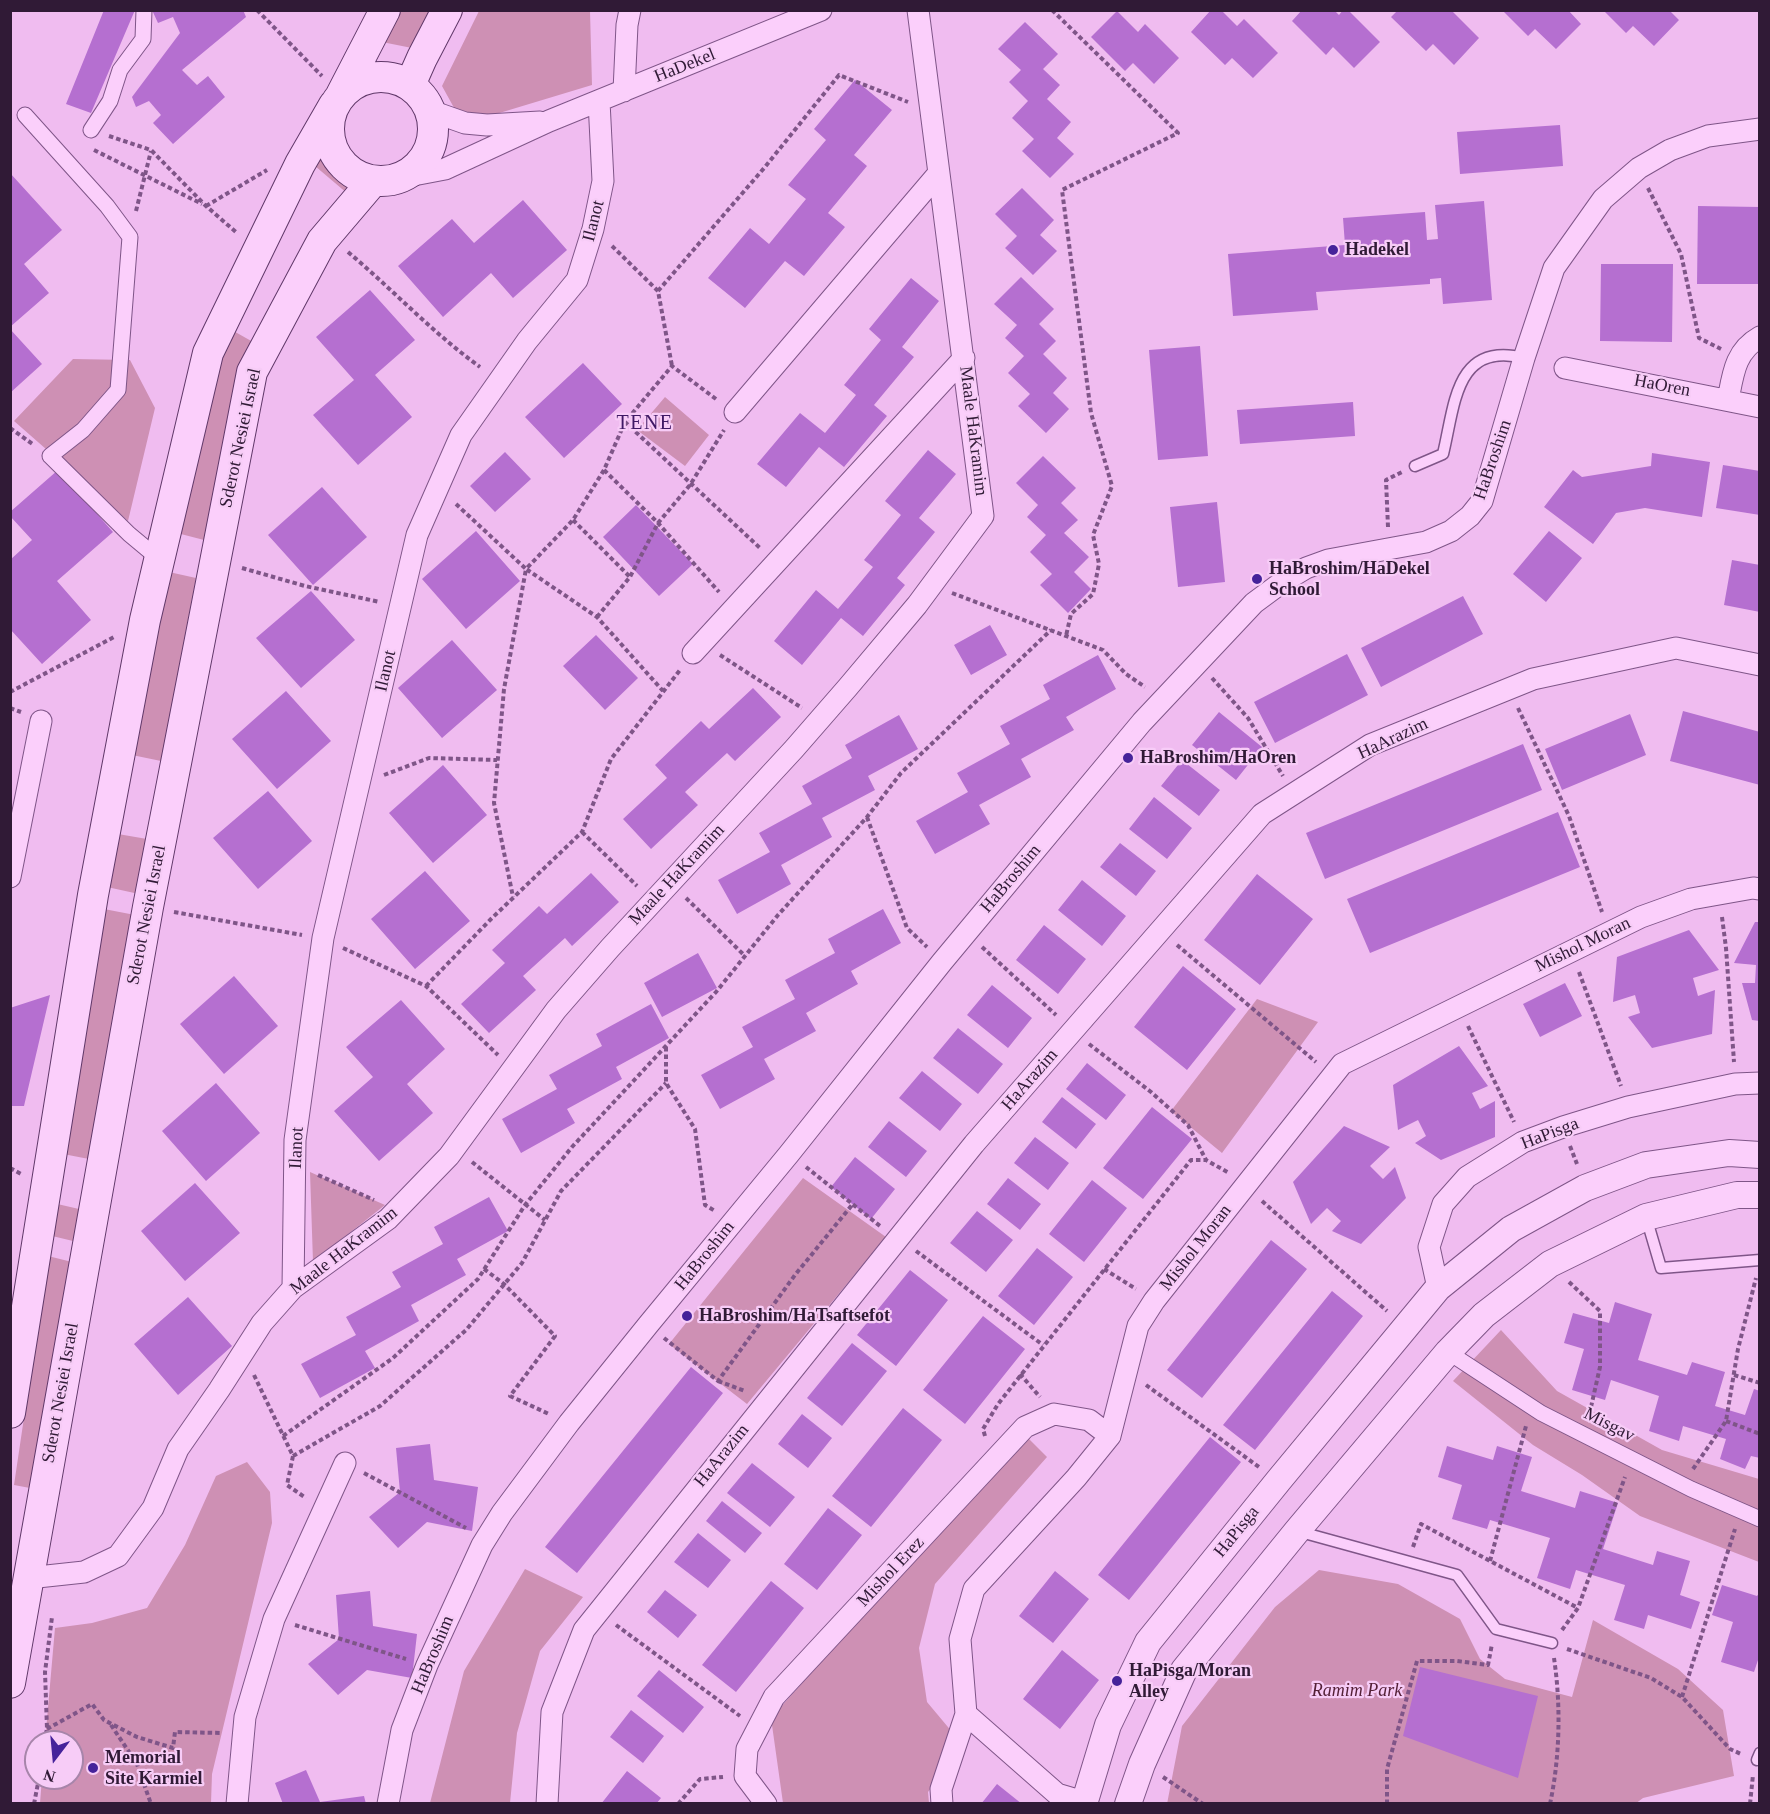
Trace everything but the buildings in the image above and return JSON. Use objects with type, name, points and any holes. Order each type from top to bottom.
[{"type":"main road","points":[[10,1413],[93,895],[146,620],[208,353],[300,164],[385,10]]},
{"type":"main road","points":[[410,85],[447,10]]},
{"type":"main road","points":[[374,77],[393,78],[410,85],[423,96],[431,111],[434,128],[432,144],[425,158],[415,169],[402,177],[388,181],[373,181],[357,176],[344,166],[334,153],[329,138],[329,121],[337,100],[350,86],[374,77]]},
{"type":"main road","name":"Sderot Nesiei Israel","points":[[10,1683],[42,1576],[148,907],[252,372],[327,234],[373,181]]},
{"type":"street","points":[[91,130],[110,101],[120,70],[142,39],[144,10]]},
{"type":"street","points":[[624,91],[627,26],[630,10]]},
{"type":"street","name":"HaDekel","points":[[402,177],[445,169],[549,121],[821,10]]},
{"type":"street","name":"Maale HaKramim","points":[[42,1576],[84,1572],[118,1556],[153,1508],[178,1449],[262,1323],[293,1288],[388,1219],[455,1148],[556,1010],[820,719],[932,585],[983,516],[918,10]]},
{"type":"street","name":"Ilanot","points":[[293,1288],[295,1140],[323,938],[417,535],[461,435],[527,341],[578,280],[593,229],[603,181],[599,101]]},
{"type":"street","name":"HaDekel","points":[[431,111],[465,123],[487,125],[549,121]]},
{"type":"street","points":[[25,115],[107,206],[130,237],[118,390],[83,430],[50,456],[129,534],[159,559]]},
{"type":"street","name":"HaBroshim","points":[[388,1803],[402,1730],[427,1665],[482,1545],[502,1513],[569,1423],[966,932],[1162,700],[1254,603],[1306,568],[1328,560],[1426,542],[1451,531],[1470,516],[1482,501],[1524,358],[1554,268],[1603,199],[1639,168],[1670,150],[1708,136],[1760,129]]},
{"type":"street","points":[[735,412],[939,174]]},
{"type":"street","points":[[1728,400],[1735,365],[1743,349],[1760,337]]},
{"type":"street","points":[[697,648],[964,358]]},
{"type":"street","name":"HaOren","points":[[1565,368],[1760,406]]},
{"type":"street","name":"HaArazim","points":[[547,1803],[552,1712],[584,1630],[974,1144],[1262,814],[1370,745],[1533,679],[1676,648],[1760,665]]},
{"type":"street","points":[[10,877],[40,721]]},
{"type":"street","name":"Mishol Moran","points":[[966,1714],[960,1640],[974,1589],[1076,1479],[1110,1436],[1138,1326],[1154,1301],[1342,1064],[1641,917],[1691,899],[1752,888],[1760,889]]},
{"type":"street","name":"HaPisga","points":[[1438,1288],[1429,1247],[1443,1204],[1467,1177],[1523,1142],[1563,1127],[1629,1107],[1736,1084],[1760,1083]]},
{"type":"street","name":"HaPisga","points":[[1087,1803],[1108,1725],[1148,1642],[1278,1480],[1438,1288],[1511,1229],[1585,1188],[1646,1165],[1729,1153],[1760,1155]]},
{"type":"street","points":[[1128,1803],[1142,1764],[1184,1670],[1297,1531],[1448,1352],[1484,1315],[1550,1264],[1646,1217],[1737,1195],[1760,1194]]},
{"type":"street","name":"Misgav","points":[[1448,1352],[1531,1406],[1585,1435],[1760,1519]]},
{"type":"street","name":"Mishol Erez","points":[[745,1776],[747,1749],[774,1697],[1025,1427],[1054,1414],[1089,1420],[1110,1436]]},
{"type":"street","points":[[237,1803],[245,1717],[274,1619],[345,1463]]},
{"type":"street","points":[[942,1803],[941,1789],[966,1714],[1057,1794],[1087,1803]]},
{"type":"street","points":[[745,1776],[766,1803]]},
{"type":"lane","points":[[1415,466],[1443,454],[1460,384],[1474,364],[1490,356],[1507,353],[1524,358]]},
{"type":"lane","points":[[1646,1217],[1661,1268],[1760,1260]]},
{"type":"lane","points":[[1297,1531],[1457,1575],[1496,1629],[1552,1643]]},
{"type":"path","points":[[257,10],[318,74]]},
{"type":"path","points":[[1052,10],[1178,134],[1062,190],[1091,413],[1112,486],[1093,535],[1099,564],[1093,594],[1071,614],[1066,636]]},
{"type":"path","points":[[658,291],[765,167],[839,75],[931,111]]},
{"type":"path","points":[[91,130],[151,150],[206,206],[259,251]]},
{"type":"path","points":[[88,147],[206,206]]},
{"type":"path","points":[[130,237],[151,150]]},
{"type":"path","points":[[206,206],[277,164]]},
{"type":"path","points":[[1639,168],[1681,254],[1698,338]]},
{"type":"path","points":[[593,229],[658,291],[672,366],[735,412],[690,484],[658,523],[630,577],[597,617]]},
{"type":"path","points":[[327,234],[387,286],[447,344],[499,381]]},
{"type":"path","points":[[513,897],[494,803],[504,689],[526,569],[573,520],[604,470],[625,422],[672,366]]},
{"type":"path","points":[[625,422],[776,563]]},
{"type":"path","points":[[10,428],[50,456]]},
{"type":"path","points":[[604,470],[658,523],[734,609]]},
{"type":"path","points":[[1386,480],[1389,549]]},
{"type":"path","points":[[438,487],[526,569],[597,617],[663,691]]},
{"type":"path","points":[[573,520],[630,577]]},
{"type":"path","points":[[216,559],[305,586],[401,606]]},
{"type":"path","points":[[932,585],[1103,650],[1126,674],[1162,700]]},
{"type":"path","points":[[10,692],[146,620]]},
{"type":"path","points":[[283,1436],[393,1358],[478,1279],[525,1205],[572,1147],[716,992],[778,915],[867,817],[901,773],[1051,630]]},
{"type":"path","points":[[426,986],[513,897],[582,832],[610,759],[697,648],[820,719]]},
{"type":"path","points":[[1197,662],[1248,717],[1294,794]]},
{"type":"path","points":[[1509,689],[1569,816],[1610,932]]},
{"type":"path","points":[[359,785],[429,758],[498,760]]},
{"type":"path","points":[[867,817],[907,928],[942,962]]},
{"type":"path","points":[[582,832],[652,902]]},
{"type":"path","points":[[670,882],[745,956]]},
{"type":"path","points":[[1719,894],[1726,948],[1736,1084]]},
{"type":"path","points":[[172,911],[323,938],[426,986],[513,1070]]},
{"type":"path","points":[[1161,931],[1332,1076]]},
{"type":"path","points":[[966,932],[1073,1031],[1151,1092],[1188,1125],[1206,1160]]},
{"type":"path","points":[[1571,951],[1629,1107]]},
{"type":"path","points":[[1459,1006],[1523,1142]]},
{"type":"path","points":[[666,1047],[666,1083],[695,1129],[705,1205],[731,1223]]},
{"type":"path","points":[[293,1456],[380,1406],[466,1330],[522,1263],[561,1191],[666,1083]]},
{"type":"path","points":[[1563,1127],[1585,1188]]},
{"type":"path","points":[[455,1148],[545,1220]]},
{"type":"path","points":[[998,1456],[986,1444],[983,1429],[988,1418],[1191,1161],[1206,1160],[1224,1169],[1405,1327]]},
{"type":"path","points":[[295,1165],[397,1210]]},
{"type":"path","points":[[648,1325],[717,1381],[795,1275],[852,1205]]},
{"type":"path","points":[[1550,1264],[1600,1311],[1600,1367],[1585,1435]]},
{"type":"path","points":[[484,1269],[504,1284],[555,1336],[510,1396],[569,1423]]},
{"type":"path","points":[[1104,1269],[1154,1301]]},
{"type":"path","points":[[1683,1484],[1726,1421],[1738,1349],[1757,1276]]},
{"type":"path","points":[[243,1353],[293,1456],[287,1485],[323,1511]]},
{"type":"path","points":[[1126,1371],[1278,1480]]},
{"type":"path","points":[[1734,1375],[1760,1383]]},
{"type":"path","points":[[1490,1562],[1531,1406]]},
{"type":"path","points":[[1726,1421],[1760,1434]]},
{"type":"path","points":[[1551,1803],[1556,1775],[1559,1693],[1552,1643],[1578,1608],[1632,1459]]},
{"type":"path","points":[[345,1463],[472,1531]]},
{"type":"path","points":[[1682,1697],[1740,1510]]},
{"type":"path","points":[[1421,1524],[1578,1608]]},
{"type":"path","points":[[42,1576],[46,1729],[92,1704],[104,1720],[137,1737],[173,1748],[175,1732],[244,1735]]},
{"type":"path","points":[[598,1612],[758,1729]]},
{"type":"path","points":[[274,1619],[414,1661]]},
{"type":"path","points":[[1387,1803],[1387,1769],[1417,1661],[1457,1661],[1488,1665],[1496,1629]]},
{"type":"path","points":[[1552,1643],[1651,1678],[1682,1697],[1730,1749],[1758,1756],[1750,1803]]},
{"type":"path","points":[[109,1722],[137,1764],[151,1803]]},
{"type":"path","points":[[1142,1764],[1202,1803]]},
{"type":"path","points":[[678,1803],[700,1779],[745,1776]]},
{"type":"green space","points":[[397,11],[432,11],[412,48],[382,42]]},
{"type":"green space","points":[[479,11],[590,11],[592,85],[463,124],[442,86]]},
{"type":"green space","points":[[323,153],[338,171],[357,184],[348,194],[315,166]]},
{"type":"green space","points":[[230,329],[253,342],[204,540],[177,533]]},
{"type":"green space","points":[[73,359],[130,360],[155,408],[128,521],[14,421]]},
{"type":"green space","points":[[665,397],[709,435],[685,466],[637,430]]},
{"type":"green space","points":[[169,572],[196,578],[161,761],[132,755]]},
{"type":"green space","points":[[118,834],[147,839],[139,894],[107,887]]},
{"type":"green space","points":[[104,909],[135,915],[89,1159],[63,1154]]},
{"type":"green space","points":[[1257,999],[1318,1022],[1222,1153],[1171,1111]]},
{"type":"green space","points":[[310,1172],[385,1205],[313,1262]]},
{"type":"green space","points":[[803,1178],[886,1237],[747,1404],[669,1344]]},
{"type":"green space","points":[[53,1203],[79,1209],[73,1241],[48,1235]]},
{"type":"green space","points":[[48,1256],[72,1262],[30,1488],[14,1485]]},
{"type":"green space","points":[[1501,1330],[1557,1391],[1662,1450],[1759,1479],[1759,1562],[1640,1516],[1582,1475],[1533,1445],[1453,1381]]},
{"type":"green space","points":[[1024,1434],[1047,1457],[935,1584],[919,1648],[927,1702],[963,1745],[928,1792],[929,1803],[783,1803],[771,1718]]},
{"type":"green space","points":[[247,1462],[270,1492],[272,1523],[212,1774],[211,1803],[40,1803],[41,1790],[84,1790],[84,1730],[46,1730],[55,1628],[92,1623],[147,1608],[185,1545],[216,1476]]},
{"type":"green space","points":[[525,1569],[583,1597],[540,1651],[517,1733],[510,1803],[430,1803],[464,1671]]},
{"type":"green space","name":"Ramim Park","points":[[1319,1570],[1398,1584],[1460,1619],[1480,1659],[1505,1679],[1572,1697],[1593,1620],[1678,1669],[1723,1710],[1734,1776],[1643,1798],[1635,1804],[1167,1804],[1182,1726],[1275,1607]]},
{"type":"place","name":"Hadekel","points":[[1333,250]]},
{"type":"place","name":"HaBroshim/HaDekel School","points":[[1257,579]]},
{"type":"place","name":"HaBroshim/HaOren","points":[[1128,758]]},
{"type":"place","name":"HaBroshim/HaTsaftsefot","points":[[687,1316]]},
{"type":"place","name":"HaPisga/Moran Alley","points":[[1117,1681]]},
{"type":"place","name":"Memorial Site Karmiel","points":[[93,1768]]},
{"type":"district","name":"TENE","points":[[645,424]]}]
